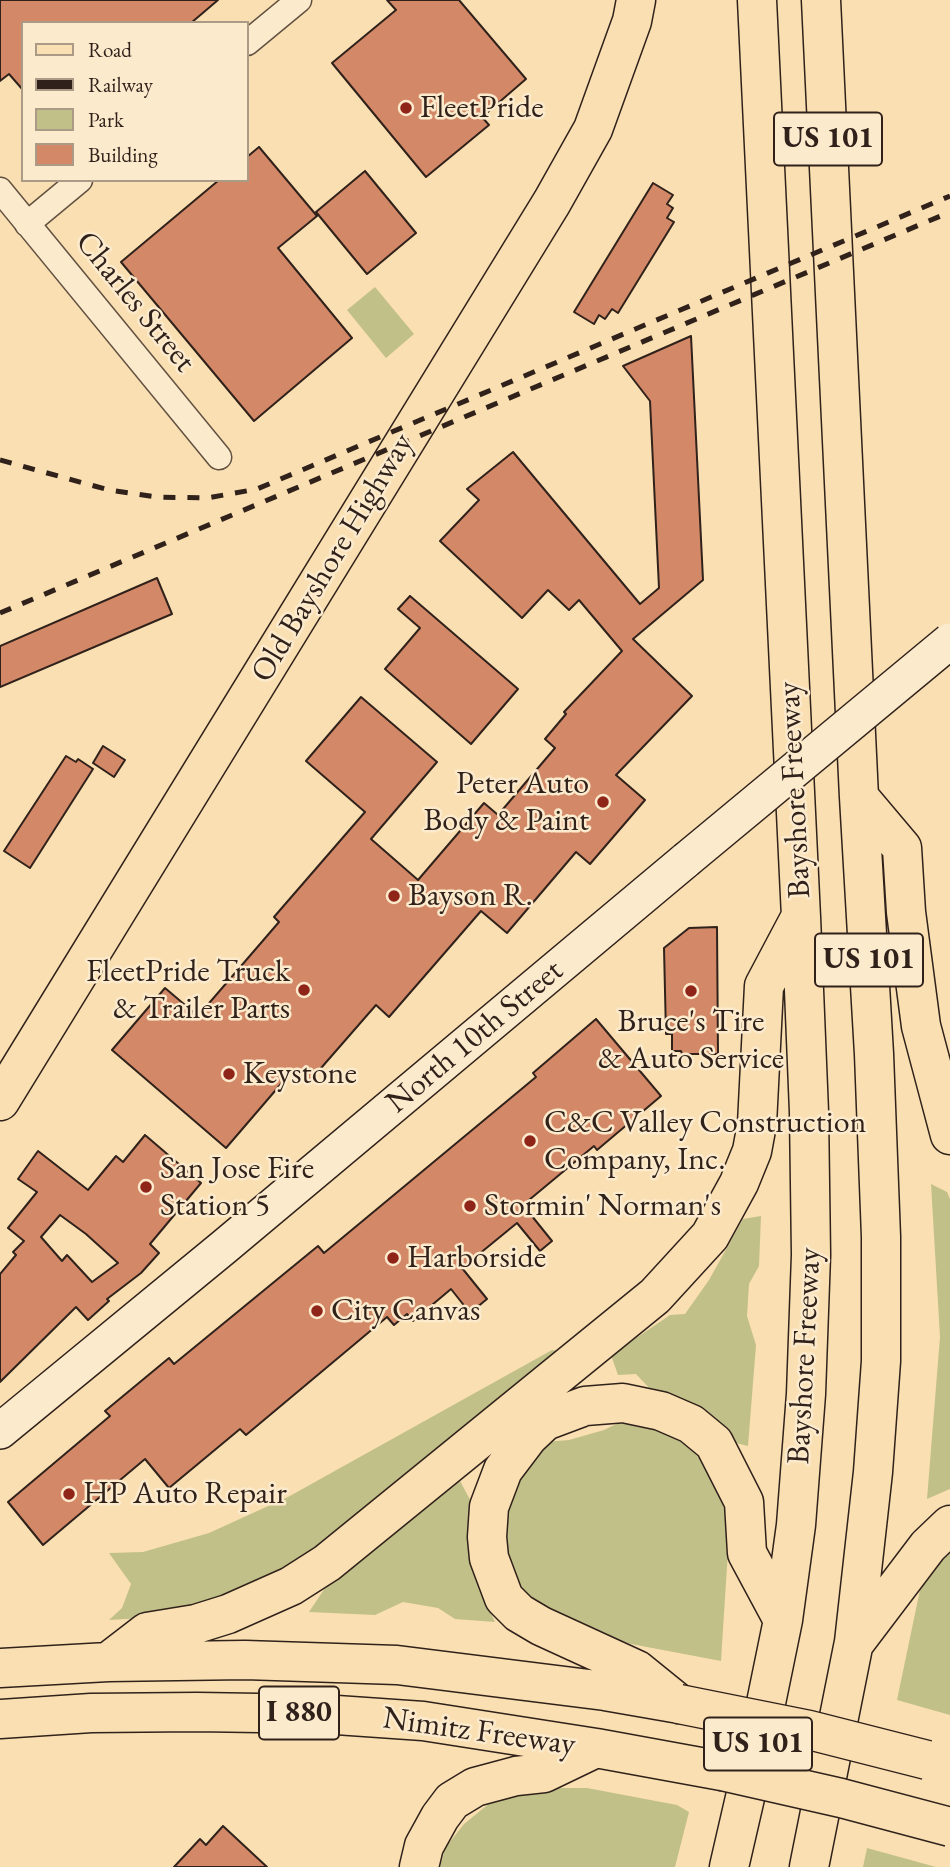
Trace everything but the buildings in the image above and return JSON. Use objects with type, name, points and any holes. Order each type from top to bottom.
[{"type":"main road","name":"Old Bayshore Highway","points":[[0,1101],[552,202],[593,129],[632,21],[636,0]]},
{"type":"main road","name":"Bayshore Freeway","points":[[729,1867],[783,1620],[796,1525],[806,1394],[811,1255],[809,1112],[801,917],[757,0]]},
{"type":"main road","name":"Bayshore Freeway","points":[[809,1867],[854,1642],[873,1472],[881,1361],[881,1237],[876,1093],[859,797],[821,0]]},
{"type":"main road","name":"North 10th Street","points":[[1,1431],[283,1199],[950,641]]},
{"type":"main road","points":[[859,797],[902,849],[906,912],[921,1026],[950,1135]]},
{"type":"main road","points":[[108,1662],[147,1632],[197,1624],[228,1614],[291,1587],[327,1563],[655,1296],[710,1236],[735,1193],[748,1162],[757,1124],[764,986],[801,917]]},
{"type":"main road","points":[[783,1620],[747,1553],[744,1502],[714,1443],[691,1424],[661,1411],[623,1404],[585,1406],[545,1420],[503,1470],[489,1507],[489,1558],[504,1598],[519,1613],[635,1683],[679,1704],[809,1730],[950,1766]]},
{"type":"main road","points":[[854,1642],[928,1546],[950,1525]]},
{"type":"main road","name":"Nimitz Freeway","points":[[0,1668],[108,1662],[246,1660],[397,1665],[635,1683]]},
{"type":"main road","name":"Nimitz Freeway","points":[[0,1719],[92,1713],[323,1714],[423,1721],[596,1748],[735,1774],[950,1827]]},
{"type":"main road","points":[[419,1867],[424,1846],[452,1801],[475,1787],[516,1776],[544,1773],[596,1748]]},
{"type":"street","points":[[248,42],[299,0]]},
{"type":"street","points":[[27,224],[78,182]]},
{"type":"street","name":"Charles Street","points":[[0,191],[219,457]]},
{"type":"green space","points":[[375,287],[414,334],[386,358],[347,310]]},
{"type":"green space","points":[[931,1184],[947,1192],[950,1199],[950,1489],[927,1499],[940,1337]]},
{"type":"green space","points":[[761,1216],[759,1266],[749,1284],[747,1316],[756,1345],[748,1446],[728,1441],[652,1391],[636,1374],[618,1375],[611,1355],[670,1315],[685,1314],[709,1280],[743,1219]]},
{"type":"green space","points":[[552,1350],[566,1352],[369,1513],[248,1592],[159,1617],[109,1620],[122,1608],[131,1584],[109,1553],[143,1552],[209,1533],[288,1497]]},
{"type":"green space","points":[[625,1420],[662,1428],[691,1448],[719,1484],[729,1535],[721,1661],[631,1644],[573,1626],[539,1606],[520,1587],[509,1558],[504,1528],[511,1492],[545,1442],[569,1440],[604,1430]]},
{"type":"green space","points":[[460,1481],[473,1505],[472,1555],[479,1589],[495,1622],[455,1619],[438,1608],[403,1602],[375,1615],[309,1612],[325,1588]]},
{"type":"green space","points":[[950,1544],[950,1715],[897,1700],[922,1580]]},
{"type":"green space","points":[[537,1788],[587,1788],[677,1805],[689,1812],[675,1867],[440,1867],[445,1848],[464,1824],[491,1802]]},
{"type":"green space","points":[[867,1848],[936,1867],[863,1867]]},
{"type":"railway","points":[[0,460],[109,490],[156,497],[207,498],[257,489],[950,196]]},
{"type":"railway","points":[[0,613],[950,212]]},
{"type":"place","name":"FleetPride","points":[[406,108]]},
{"type":"place","name":"Peter Auto Body & Paint","points":[[603,802]]},
{"type":"place","name":"Bayson R.","points":[[394,896]]},
{"type":"place","name":"FleetPride Truck & Trailer Parts","points":[[304,990]]},
{"type":"place","name":"Bruce's Tire & Auto Service","points":[[691,991]]},
{"type":"place","name":"Keystone","points":[[229,1074]]},
{"type":"place","name":"C&C Valley Construction Company, Inc.","points":[[530,1141]]},
{"type":"place","name":"San Jose Fire Station 5","points":[[146,1187]]},
{"type":"place","name":"Stormin' Norman's","points":[[470,1206]]},
{"type":"place","name":"Harborside","points":[[393,1258]]},
{"type":"place","name":"City Canvas","points":[[317,1311]]},
{"type":"place","name":"HP Auto Repair","points":[[69,1494]]}]
